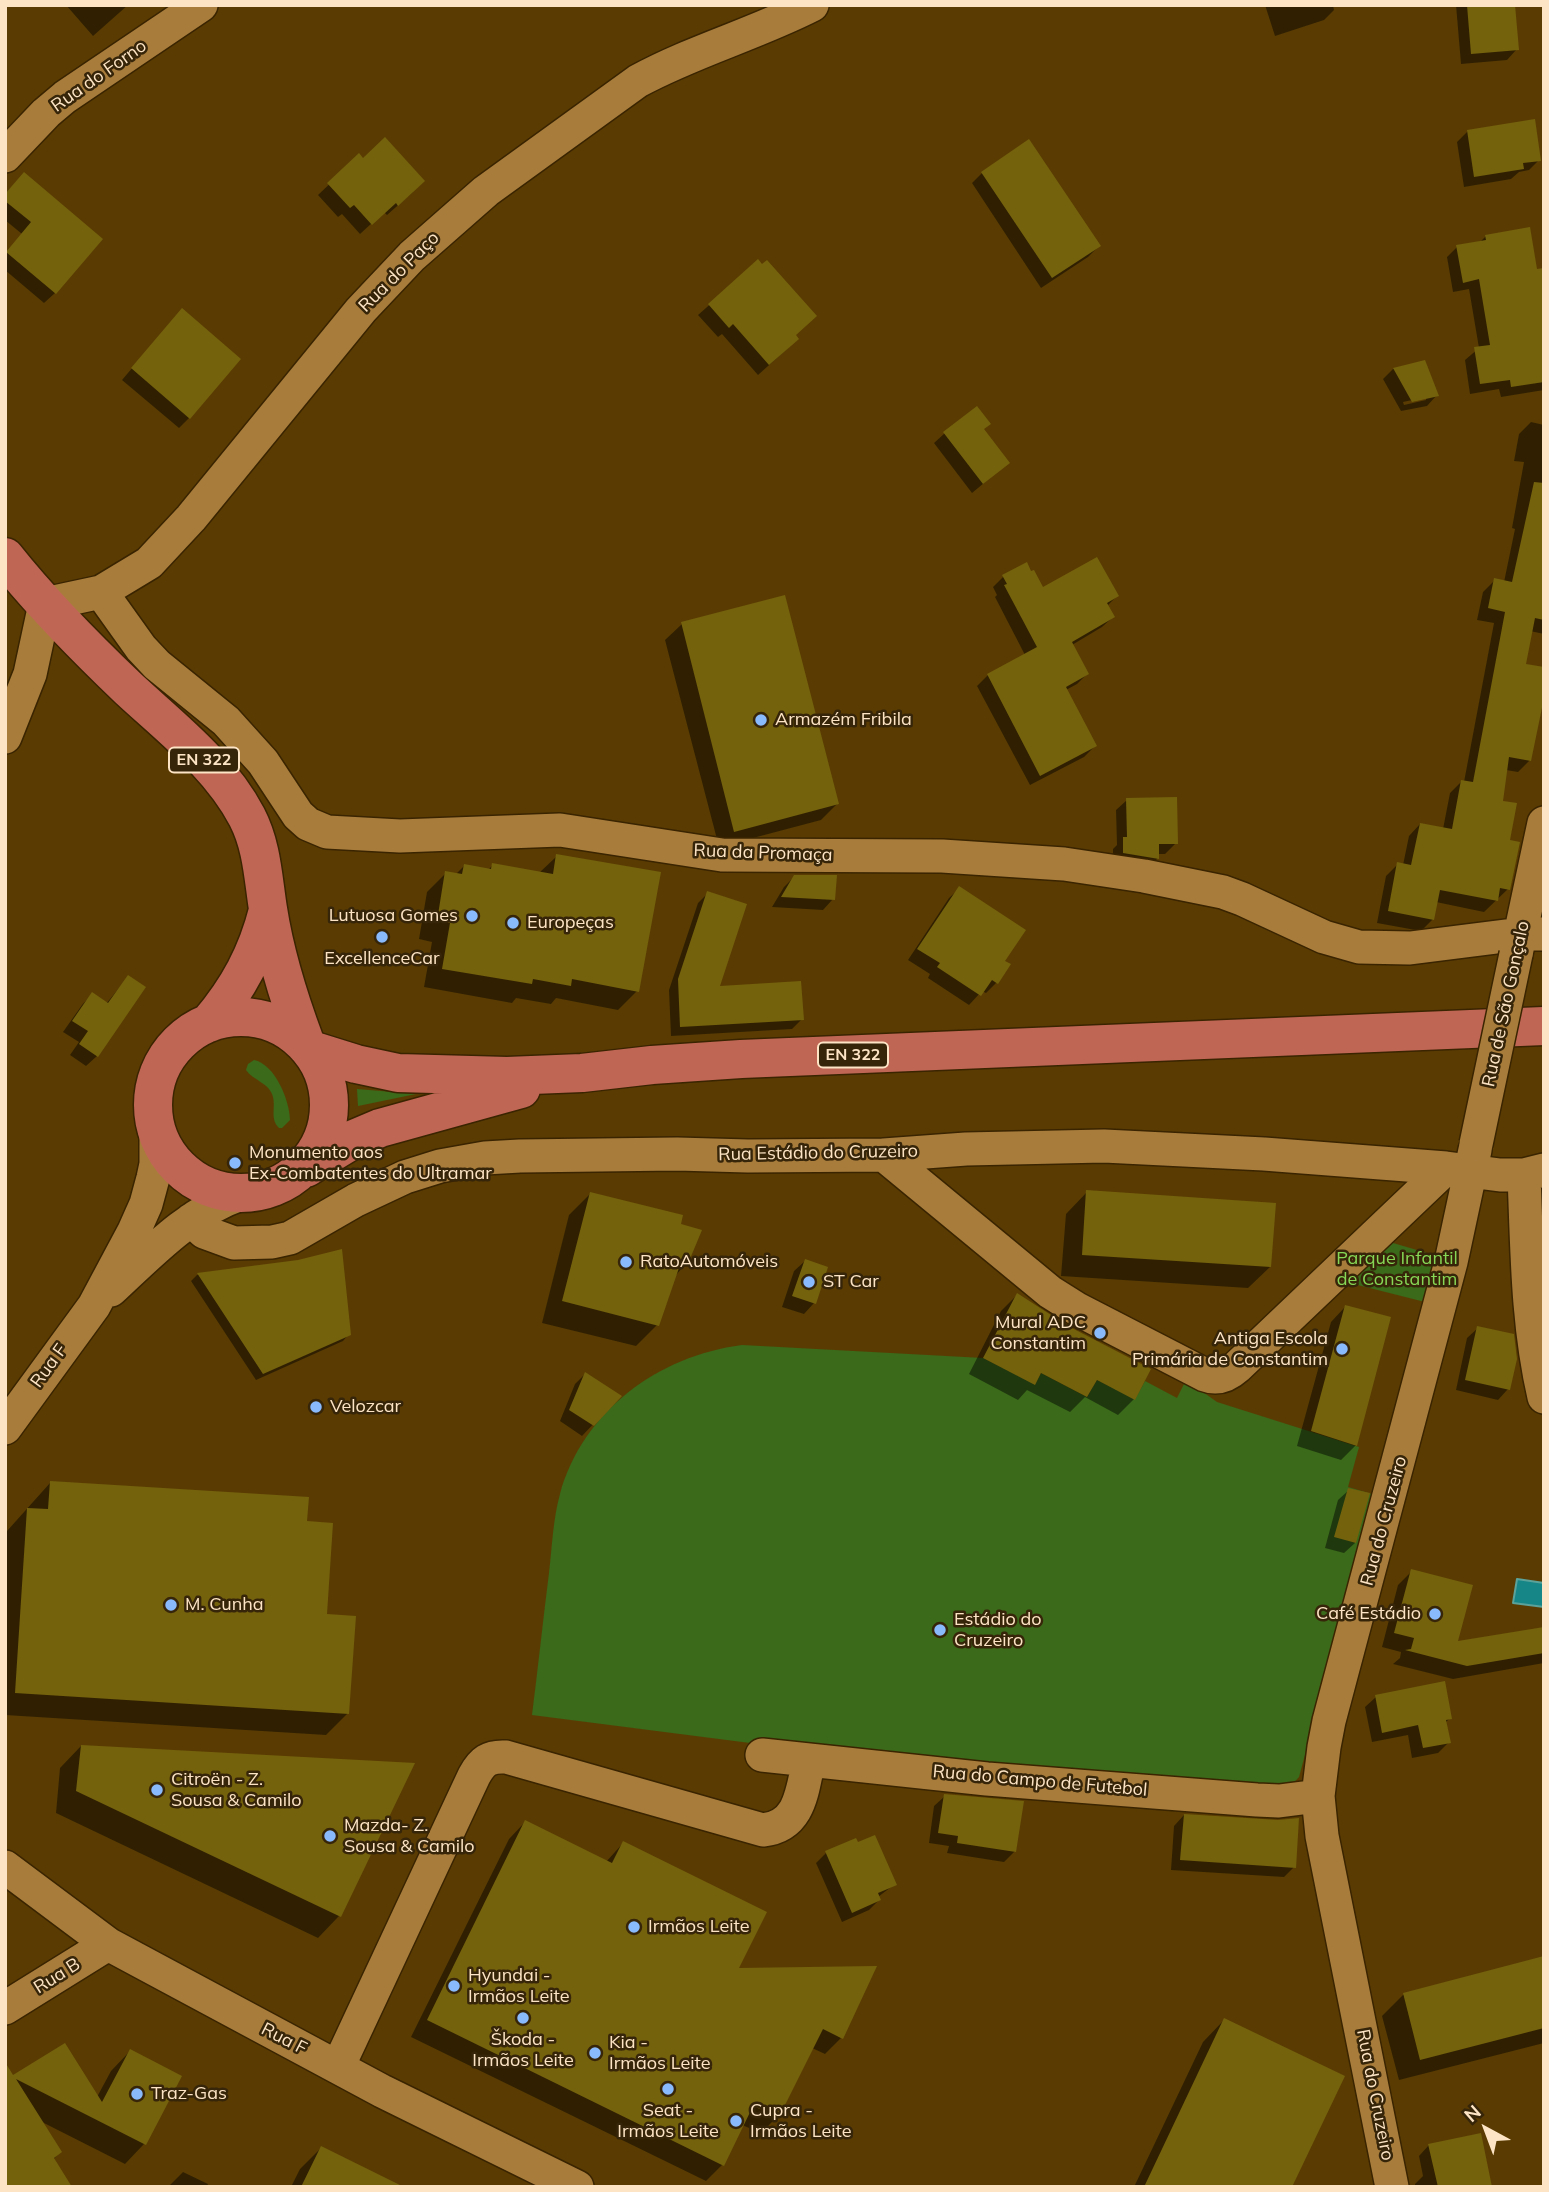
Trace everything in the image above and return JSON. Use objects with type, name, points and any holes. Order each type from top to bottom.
[{"type":"main road","name":"EN 322","points":[[5,557],[82,645],[197,752],[235,797],[247,817],[260,851],[268,910],[290,1002],[308,1046],[326,1079],[328,1117],[321,1146],[304,1169]]},
{"type":"main road","name":"EN 322","points":[[209,1023],[231,996],[247,969],[268,910]]},
{"type":"main road","name":"EN 322","points":[[582,1073],[380,1128],[354,1139],[285,1182],[264,1191],[241,1194],[213,1189],[187,1175],[168,1155],[156,1129],[153,1103],[158,1078],[169,1054],[186,1036],[209,1023],[234,1017],[260,1018],[284,1027],[308,1046],[356,1065],[398,1073],[507,1076],[582,1073],[741,1059],[1544,1026]]},
{"type":"street","name":"Rua do Forno","points":[[5,156],[65,97],[201,5]]},
{"type":"street","name":"Rua do Paço","points":[[45,604],[101,592],[134,574],[164,548],[361,310],[412,256],[462,210],[638,81],[658,70],[778,23],[812,5]]},
{"type":"street","name":"Rua da Promaça","points":[[101,592],[141,648],[166,673],[226,721],[262,762],[298,815],[308,824],[327,832],[400,836],[560,830],[722,855],[942,856],[1064,864],[1223,892],[1242,898],[1324,937],[1359,947],[1410,948],[1527,941]]},
{"type":"street","points":[[5,737],[30,674],[45,604]]},
{"type":"street","name":"Rua de São Gonçalo","points":[[1464,1161],[1527,941],[1544,823]]},
{"type":"street","points":[[94,1306],[146,1203],[156,1164],[156,1129]]},
{"type":"street","name":"Rua Estádio do Cruzeiro","points":[[191,1220],[204,1232],[234,1244],[272,1242],[290,1238],[356,1200],[405,1177],[440,1166],[485,1158],[677,1154],[884,1155],[1008,1147],[1143,1147],[1464,1161],[1534,1172]]},
{"type":"street","points":[[884,1155],[1049,1292],[1181,1363],[1216,1378],[1237,1367],[1464,1161]]},
{"type":"street","name":"Rua do Cruzeiro","points":[[1392,2187],[1326,1860],[1318,1796],[1329,1721],[1451,1262],[1464,1161]]},
{"type":"street","points":[[1534,1172],[1529,1313],[1534,1354],[1544,1397]]},
{"type":"street","points":[[94,1306],[191,1220],[217,1203],[241,1194]]},
{"type":"street","name":"Rua F","points":[[5,1427],[94,1306]]},
{"type":"street","name":"Rua do Campo de Futebol","points":[[762,1755],[987,1779],[1257,1800],[1279,1801],[1318,1796]]},
{"type":"street","points":[[338,2067],[474,1776],[484,1761],[506,1757],[763,1830],[773,1829],[790,1820],[799,1801],[809,1760]]},
{"type":"street","name":"Rua F","points":[[5,1867],[108,1944],[338,2067],[577,2187]]},
{"type":"street","name":"Rua B","points":[[5,2008],[108,1944]]},
{"type":"green space","points":[[254,1060],[268,1068],[280,1084],[290,1120],[282,1128],[279,1128],[274,1120],[270,1090],[246,1070],[248,1064]]},
{"type":"green space","points":[[357,1089],[416,1094],[358,1106]]},
{"type":"green space","name":"Parque Infantil de Constantim","points":[[1383,1240],[1437,1256],[1425,1302],[1342,1281]]},
{"type":"green space","name":"Estádio do Cruzeiro","points":[[742,1345],[983,1358],[1035,1384],[1041,1373],[1087,1397],[1097,1380],[1135,1399],[1145,1381],[1177,1398],[1186,1380],[1217,1402],[1359,1447],[1348,1487],[1375,1495],[1299,1777],[1289,1788],[797,1749],[532,1715],[556,1513],[571,1464],[586,1437],[628,1392],[654,1375],[681,1361]]},
{"type":"water","points":[[1517,1579],[1544,1583],[1544,1607],[1513,1603]]},
{"type":"building","points":[[1467,5],[1515,5],[1519,50],[1471,54]]},
{"type":"building","points":[[1535,119],[1541,161],[1523,163],[1524,169],[1474,177],[1467,130]]},
{"type":"building","points":[[385,137],[425,181],[372,225],[354,205],[350,208],[327,183],[359,153],[363,158]]},
{"type":"building","points":[[1029,139],[1101,246],[1052,278],[981,172]]},
{"type":"building","points":[[24,172],[103,239],[56,294],[6,252],[31,222],[5,201],[5,194]]},
{"type":"building","points":[[1530,227],[1537,269],[1544,268],[1544,382],[1511,387],[1510,380],[1480,384],[1474,347],[1490,345],[1479,279],[1463,283],[1456,245],[1486,240],[1485,235]]},
{"type":"building","points":[[758,259],[762,264],[767,260],[817,316],[796,335],[799,339],[769,365],[733,324],[729,328],[708,304]]},
{"type":"building","points":[[182,308],[241,359],[190,419],[131,368]]},
{"type":"building","points":[[1425,360],[1439,396],[1412,402],[1393,368]]},
{"type":"building","points":[[977,406],[991,424],[984,429],[1010,463],[983,484],[943,432]]},
{"type":"building","points":[[1534,482],[1544,483],[1544,620],[1535,618],[1526,664],[1544,667],[1544,698],[1531,761],[1509,757],[1503,801],[1517,803],[1510,840],[1520,842],[1510,890],[1500,888],[1498,901],[1440,890],[1434,920],[1388,911],[1397,862],[1411,865],[1420,823],[1452,829],[1461,780],[1473,782],[1505,612],[1488,608],[1494,578],[1512,582]]},
{"type":"building","points":[[1097,557],[1119,596],[1107,603],[1115,617],[1072,642],[1089,674],[1066,687],[1097,746],[1040,776],[987,674],[1037,647],[1004,585],[1007,584],[1002,575],[1027,562],[1043,587]]},
{"type":"building","name":"Armazém Fribila","points":[[785,595],[839,804],[734,832],[681,622]]},
{"type":"building","points":[[1177,797],[1178,844],[1159,844],[1159,859],[1123,853],[1123,837],[1127,837],[1126,798]]},
{"type":"building","points":[[556,854],[661,872],[639,992],[572,979],[571,986],[533,979],[532,984],[442,969],[450,923],[437,921],[445,871],[462,874],[464,864],[491,869],[492,863],[553,874]]},
{"type":"building","points":[[794,875],[837,875],[835,900],[781,897]]},
{"type":"building","points":[[959,886],[1026,930],[1005,961],[1011,964],[998,984],[992,980],[981,996],[937,967],[940,963],[917,949]]},
{"type":"building","points":[[707,891],[747,904],[720,986],[801,981],[804,1020],[680,1027],[678,979]]},
{"type":"building","points":[[128,975],[146,987],[98,1057],[79,1044],[88,1031],[72,1021],[92,992],[108,1003]]},
{"type":"building","points":[[1086,1190],[1276,1203],[1271,1267],[1082,1255]]},
{"type":"building","points":[[590,1192],[683,1215],[681,1224],[702,1230],[687,1266],[680,1265],[659,1326],[562,1301]]},
{"type":"building","points":[[342,1249],[351,1335],[263,1374],[197,1273],[298,1260]]},
{"type":"building","points":[[805,1259],[828,1267],[816,1304],[792,1296]]},
{"type":"building","points":[[1017,1293],[1068,1326],[1151,1369],[1135,1400],[1097,1380],[1087,1397],[1041,1373],[1035,1385],[983,1358]]},
{"type":"building","points":[[1345,1305],[1391,1317],[1357,1446],[1311,1431]]},
{"type":"building","points":[[1477,1326],[1514,1334],[1517,1359],[1510,1390],[1465,1380]]},
{"type":"building","points":[[585,1372],[622,1396],[594,1426],[569,1410]]},
{"type":"building","points":[[50,1481],[309,1497],[307,1521],[333,1523],[327,1614],[356,1616],[349,1714],[15,1693],[27,1508],[48,1509]]},
{"type":"building","points":[[1348,1488],[1370,1493],[1356,1543],[1334,1537]]},
{"type":"building","points":[[1411,1569],[1473,1585],[1458,1641],[1544,1627],[1544,1653],[1467,1666],[1405,1650],[1411,1649],[1414,1638],[1394,1633]]},
{"type":"building","points":[[1445,1681],[1452,1719],[1446,1720],[1451,1743],[1423,1748],[1418,1725],[1382,1733],[1375,1695]]},
{"type":"building","points":[[81,1745],[415,1763],[341,1917],[76,1791]]},
{"type":"building","points":[[944,1794],[1024,1801],[1016,1852],[957,1843],[958,1836],[938,1833]]},
{"type":"building","points":[[1184,1814],[1278,1820],[1299,1818],[1296,1868],[1180,1860]]},
{"type":"building","points":[[525,1820],[612,1863],[623,1841],[767,1912],[739,1968],[877,1966],[843,2039],[823,2029],[779,2117],[753,2106],[724,2166],[427,2020]]},
{"type":"building","points":[[875,1835],[897,1885],[878,1893],[881,1900],[852,1913],[825,1851],[856,1838],[858,1842]]},
{"type":"building","points":[[1544,1956],[1544,2028],[1420,2060],[1403,1993]]},
{"type":"building","points":[[1224,2018],[1345,2076],[1292,2187],[1144,2187]]},
{"type":"building","points":[[65,2043],[102,2102],[130,2049],[182,2076],[146,2145],[16,2079],[62,2152],[54,2158],[72,2187],[5,2187],[5,2062],[13,2075]]},
{"type":"building","points":[[1481,2133],[1492,2187],[1438,2187],[1428,2144]]},
{"type":"building","points":[[321,2146],[404,2187],[301,2187]]},
{"type":"place","name":"Armazém Fribila","points":[[761,720]]},
{"type":"place","name":"Lutuosa Gomes","points":[[472,916]]},
{"type":"place","name":"Europeças","points":[[513,923]]},
{"type":"place","name":"ExcellenceCar","points":[[382,937]]},
{"type":"place","name":"Monumento aos Ex-Combatentes do Ultramar","points":[[235,1163]]},
{"type":"place","name":"RatoAutomóveis","points":[[626,1262]]},
{"type":"place","name":"ST Car","points":[[809,1282]]},
{"type":"place","name":"Mural ADC Constantim","points":[[1100,1333]]},
{"type":"place","name":"Antiga Escola Primária de Constantim","points":[[1342,1349]]},
{"type":"place","name":"Velozcar","points":[[316,1407]]},
{"type":"place","name":"M. Cunha","points":[[171,1605]]},
{"type":"place","name":"Café Estádio","points":[[1435,1614]]},
{"type":"place","name":"Estádio do Cruzeiro","points":[[940,1630]]},
{"type":"place","name":"Citroën - Z. Sousa & Camilo","points":[[157,1790]]},
{"type":"place","name":"Mazda- Z. Sousa & Camilo","points":[[330,1836]]},
{"type":"place","name":"Irmãos Leite","points":[[634,1927]]},
{"type":"place","name":"Hyundai - Irmãos Leite","points":[[454,1986]]},
{"type":"place","name":"Škoda - Irmãos Leite","points":[[523,2018]]},
{"type":"place","name":"Kia - Irmãos Leite","points":[[595,2053]]},
{"type":"place","name":"Seat - Irmãos Leite","points":[[668,2089]]},
{"type":"place","name":"Traz-Gas","points":[[137,2094]]},
{"type":"place","name":"Cupra - Irmãos Leite","points":[[736,2121]]}]
